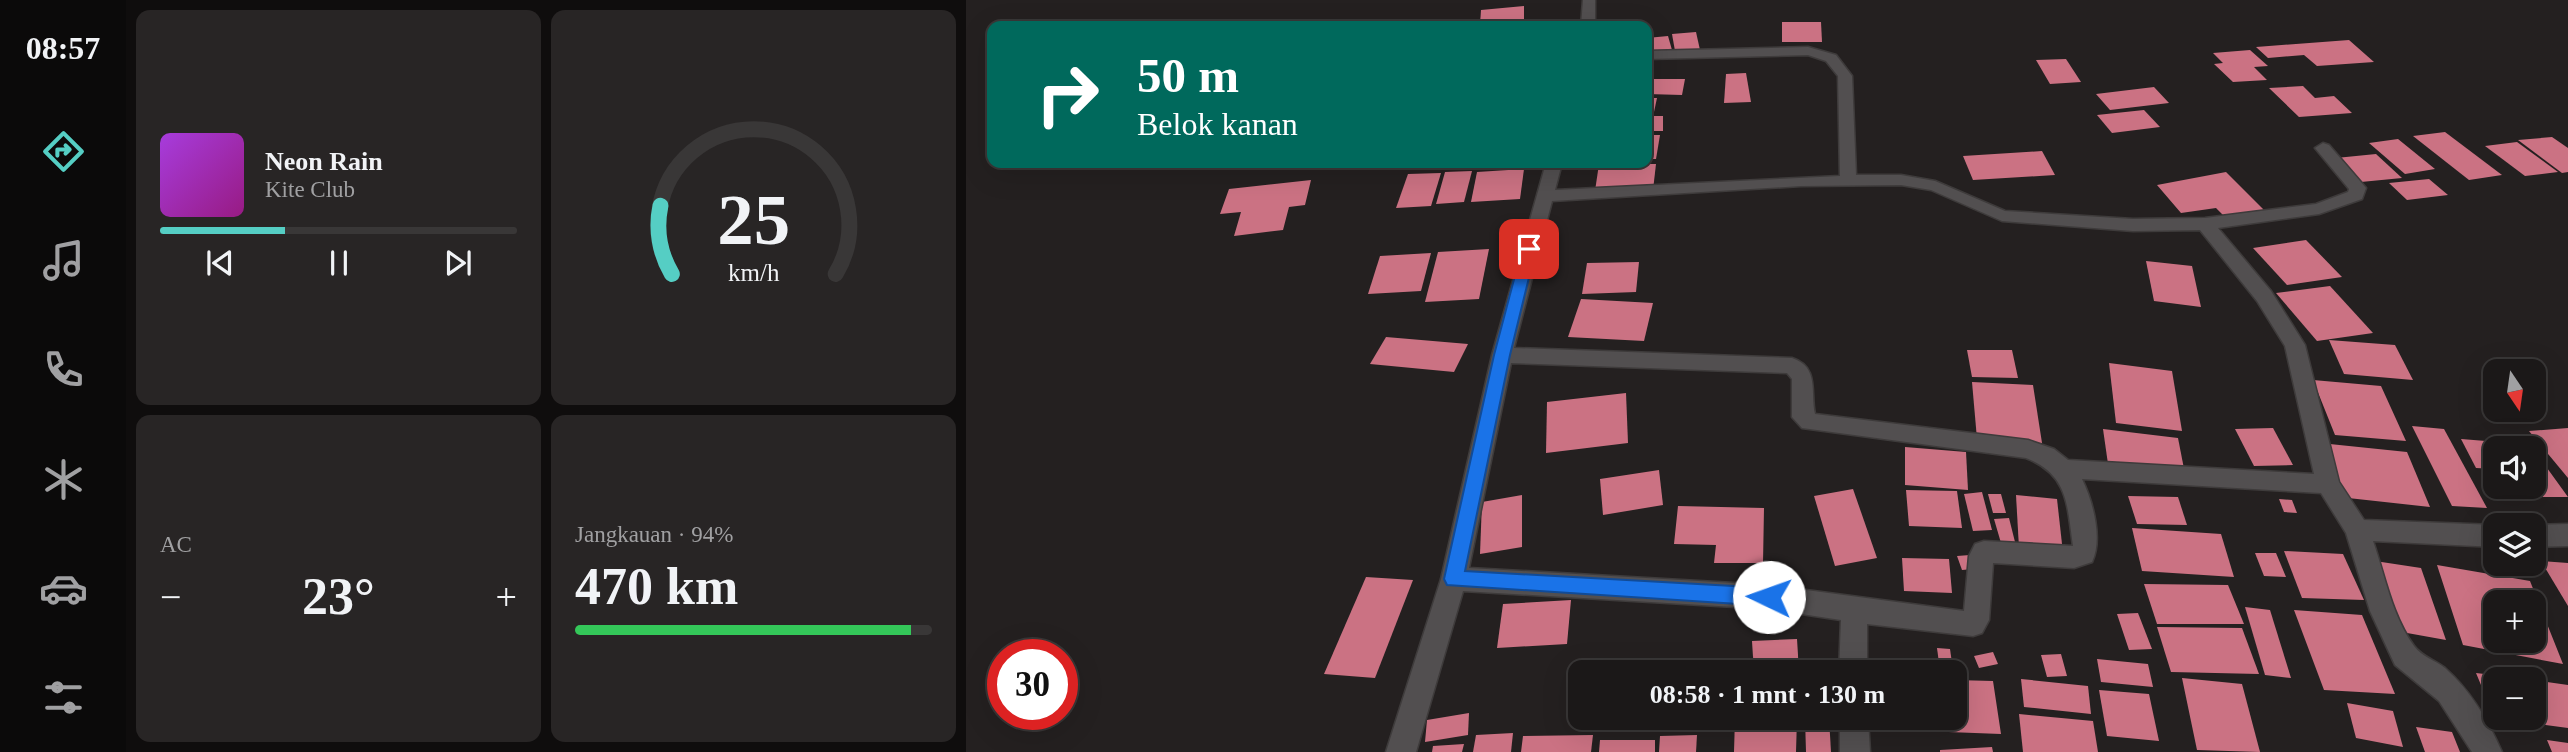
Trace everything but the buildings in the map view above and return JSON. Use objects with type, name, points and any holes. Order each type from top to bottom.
[{"type":"street","points":[[1588,21],[1589,0]]},
{"type":"street","points":[[1652,55],[1808,51],[1828,55],[1837,61],[1845,76],[1848,180]]},
{"type":"street","points":[[1543,197],[1848,180],[1919,181],[2003,216],[2133,225],[2205,224],[2319,209],[2356,195],[2358,188],[2323,148]]},
{"type":"street","points":[[1401,752],[1454,579],[1502,355],[1552,168]]},
{"type":"street","points":[[2205,224],[2264,296],[2295,345],[2328,484],[2357,530],[2388,621],[2406,659],[2428,671],[2461,703],[2477,728],[2487,752]]},
{"type":"street","points":[[1454,579],[1769,597],[1973,624],[1976,620],[1981,556],[1984,552],[2074,557],[2083,554],[2086,547],[2074,488],[2067,470],[2051,456],[2028,449],[1810,422],[1803,417],[1802,377],[1792,366],[1502,355]]},
{"type":"street","points":[[2067,470],[2328,484]]},
{"type":"street","points":[[2357,530],[2483,535]]},
{"type":"street","points":[[2546,536],[2568,535]]},
{"type":"street","points":[[1853,660],[1854,610]]},
{"type":"street","points":[[1854,730],[1855,752]]},
{"type":"route","points":[[1529,249],[1502,355],[1480,468],[1454,579],[1769,597]]}]
